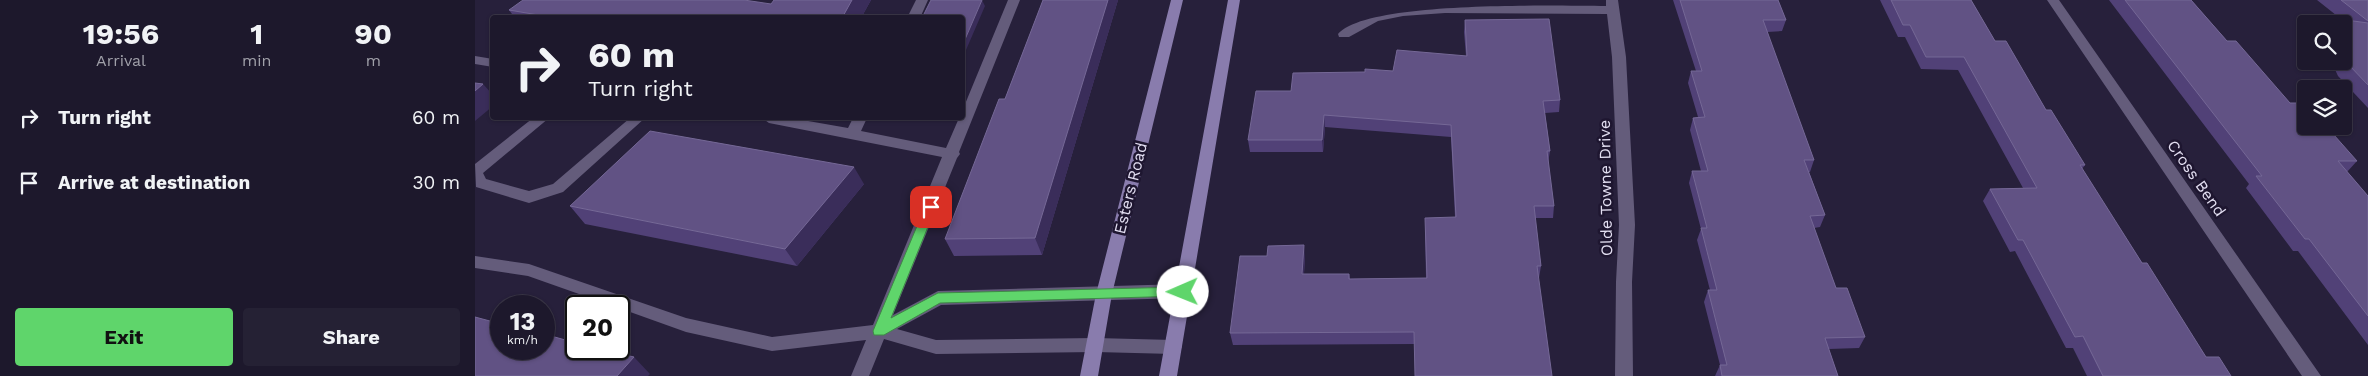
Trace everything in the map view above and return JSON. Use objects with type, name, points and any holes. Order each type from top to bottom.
[{"type":"main road","name":"Esters Road","points":[[1089,376],[1104,294],[1177,0]]},
{"type":"main road","points":[[1168,376],[1234,0]]},
{"type":"street","points":[[914,15],[922,0]]},
{"type":"street","points":[[860,376],[953,154],[1014,0]]},
{"type":"street","name":"Cross Bend","points":[[2053,0],[2312,376]]},
{"type":"street","points":[[1344,34],[1374,18],[1403,12],[1445,9],[1612,5]]},
{"type":"street","name":"Olde Towne Drive","points":[[1612,5],[1619,57],[1627,225],[1623,282],[1624,376]]},
{"type":"street","points":[[475,60],[490,62]]},
{"type":"street","points":[[540,120],[475,172],[481,183],[529,198],[558,188],[636,120]]},
{"type":"street","points":[[779,120],[953,154]]},
{"type":"street","points":[[852,134],[860,120]]},
{"type":"street","points":[[475,262],[529,270],[686,325],[772,344],[879,331],[938,298],[1183,292]]},
{"type":"street","points":[[879,331],[936,347],[1173,346]]},
{"type":"building","points":[[523,0],[744,0],[771,4],[774,0],[852,0],[844,15],[538,15],[509,10]]},
{"type":"building","points":[[931,0],[982,0],[965,39],[965,15],[924,15]]},
{"type":"building","points":[[1043,0],[1108,0],[1035,238],[945,239],[999,99],[1005,99]]},
{"type":"building","points":[[1680,0],[1778,0],[1786,20],[1763,20],[1814,160],[1804,160],[1825,215],[1810,216],[1836,288],[1847,288],[1865,337],[1825,338],[1838,376],[1722,376],[1720,365],[1727,365],[1708,290],[1717,290],[1701,228],[1707,228],[1692,171],[1708,171],[1693,118],[1705,117],[1691,71],[1702,71]]},
{"type":"building","points":[[1891,0],[1971,0],[1995,41],[2006,41],[2046,110],[2051,110],[2085,165],[2080,165],[2142,263],[2147,263],[2206,357],[2219,357],[2231,376],[2103,376],[2083,336],[2075,337],[2023,240],[2018,240],[1990,189],[2037,188],[1964,57],[1926,57],[1910,25],[1903,25]]},
{"type":"building","points":[[2125,0],[2191,0],[2227,41],[2236,41],[2290,103],[2297,103],[2297,135],[2334,135],[2357,161],[2338,161],[2368,196],[2368,316],[2309,239],[2305,239],[2256,176],[2262,176]]},
{"type":"building","points":[[2341,0],[2368,0],[2368,21]]},
{"type":"building","points":[[1549,19],[1560,100],[1543,101],[1550,151],[1547,151],[1554,206],[1534,206],[1541,266],[1537,266],[1552,376],[1415,376],[1414,332],[1230,333],[1240,256],[1267,256],[1268,246],[1304,245],[1302,274],[1349,274],[1349,279],[1427,278],[1425,218],[1456,217],[1451,125],[1324,115],[1322,140],[1248,140],[1256,91],[1291,91],[1293,73],[1365,72],[1365,69],[1393,71],[1397,50],[1467,56],[1465,20]]},
{"type":"building","points":[[2352,21],[2368,23],[2368,85],[2352,68]]},
{"type":"building","points":[[475,83],[483,84],[475,91]]},
{"type":"building","points":[[650,131],[854,167],[785,249],[570,206]]},
{"type":"building","points":[[475,317],[490,321],[490,360],[555,360],[555,337],[565,340],[565,360],[630,360],[630,356],[634,357],[617,376],[475,376]]},
{"type":"route","points":[[931,207],[879,331],[938,298],[1183,292]]}]
